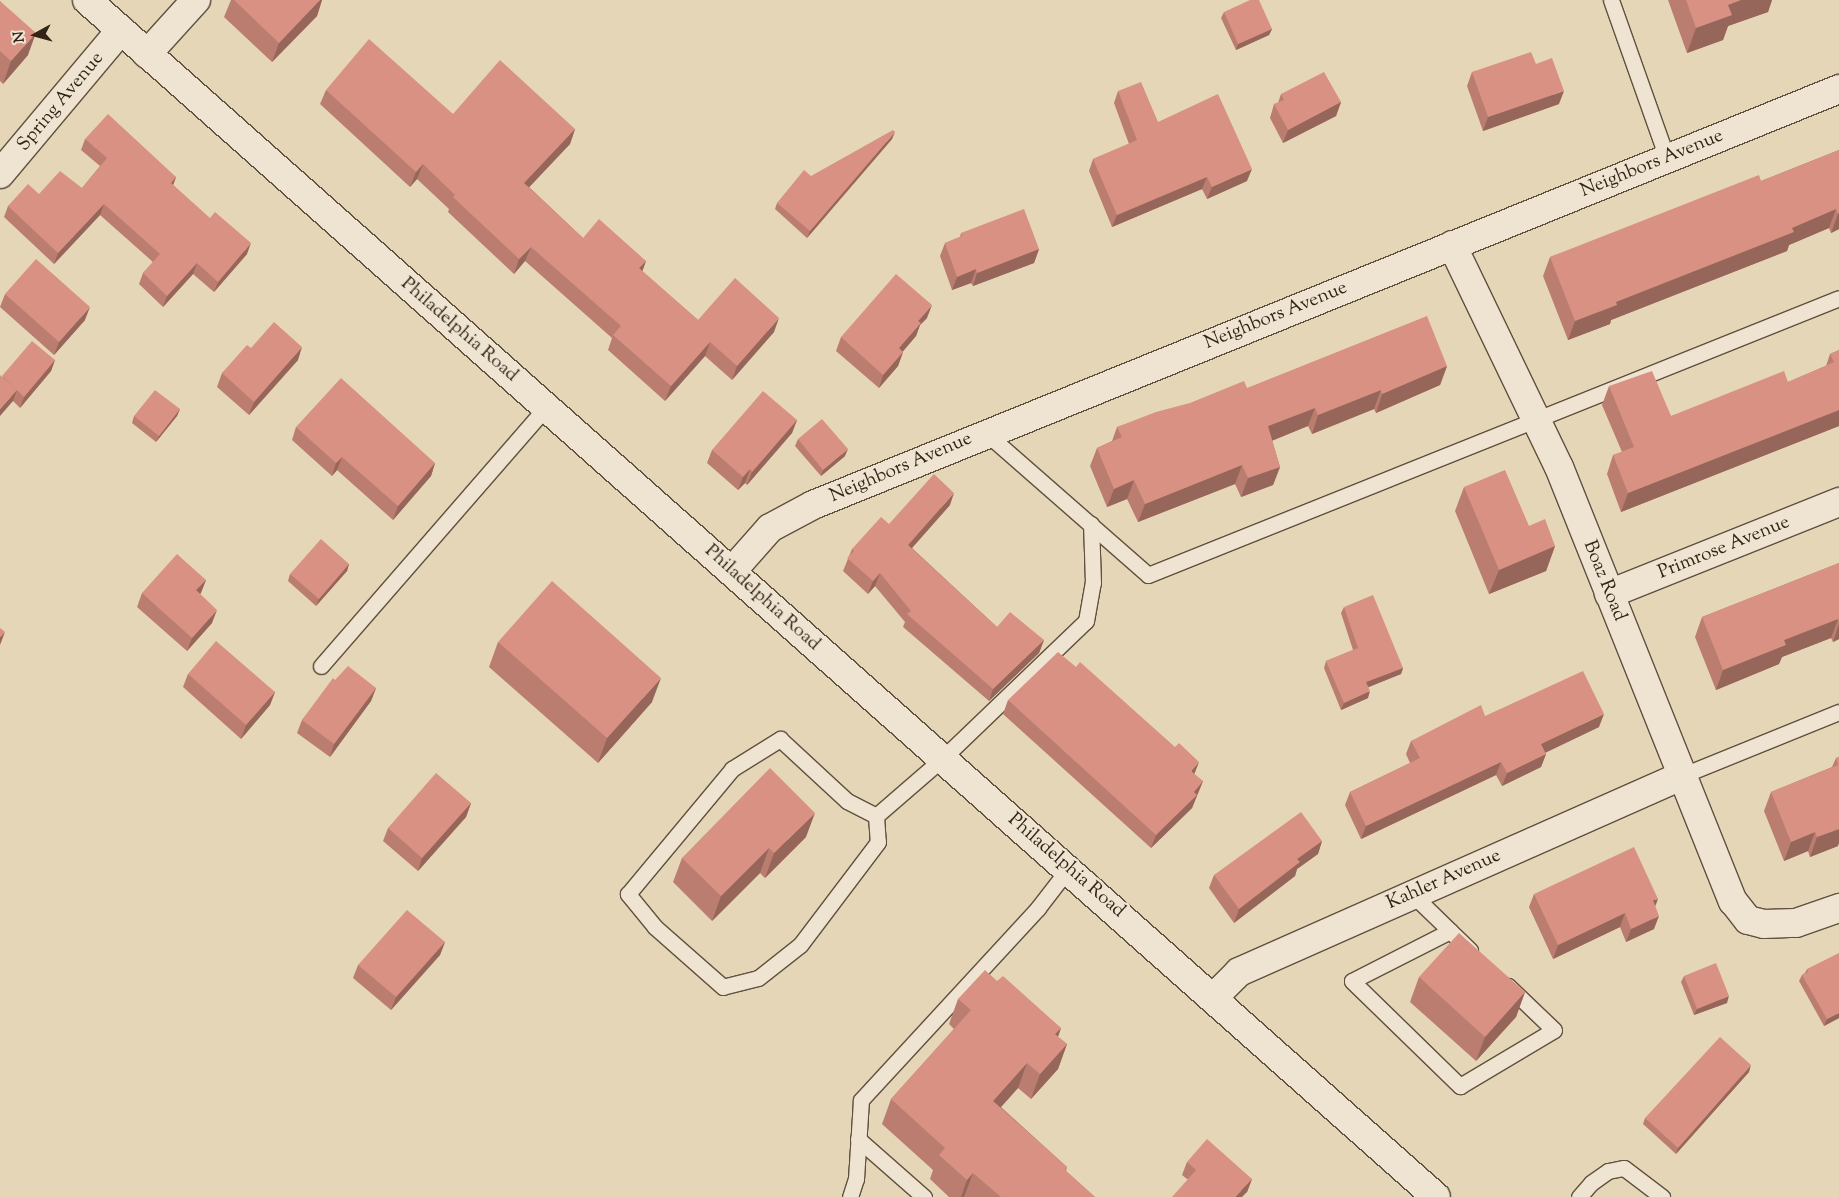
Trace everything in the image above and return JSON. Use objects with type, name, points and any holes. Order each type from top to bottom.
[{"type":"street","name":"Philadelphia Road","points":[[87,0],[1214,997],[1436,1197]]},
{"type":"street","points":[[147,54],[196,0]]},
{"type":"street","name":"Spring Avenue","points":[[0,174],[120,30]]},
{"type":"street","name":"Neighbors Avenue","points":[[732,571],[770,528],[813,505],[986,433],[1839,89]]},
{"type":"street","name":"Boaz Road","points":[[1452,245],[1559,467],[1681,776],[1733,901],[1748,920],[1780,924],[1796,923],[1839,908]]},
{"type":"street","name":"Primrose Avenue","points":[[1609,594],[1839,502]]},
{"type":"street","name":"Kahler Avenue","points":[[1214,997],[1239,972],[1681,776]]},
{"type":"lane","points":[[1611,0],[1667,158]]},
{"type":"lane","points":[[986,433],[1148,575],[1839,298]]},
{"type":"lane","points":[[321,666],[546,407]]},
{"type":"lane","points":[[876,816],[943,758],[1086,621],[1093,583],[1091,524]]},
{"type":"lane","points":[[1681,776],[1839,712]]},
{"type":"lane","points":[[780,739],[847,801],[876,816],[878,842],[800,945],[758,978],[723,986],[655,928],[628,894],[732,769],[780,739]]},
{"type":"lane","points":[[850,1197],[856,1179],[861,1100],[1038,908],[1068,869]]},
{"type":"lane","points":[[1412,894],[1484,964]]},
{"type":"lane","points":[[1450,931],[1352,981],[1460,1086],[1554,1030],[1498,977]]},
{"type":"lane","points":[[858,1139],[924,1197]]},
{"type":"lane","points":[[1579,1197],[1608,1170],[1624,1168],[1662,1197]]},
{"type":"building","points":[[234,0],[320,0],[279,43]]},
{"type":"building","points":[[1250,0],[1259,0],[1272,29],[1238,44],[1224,12]]},
{"type":"building","points":[[1686,0],[1741,0],[1728,5],[1732,15],[1696,28]]},
{"type":"building","points":[[0,1],[36,33],[11,61],[0,51]]},
{"type":"building","points":[[369,39],[453,114],[500,60],[575,129],[524,183],[583,238],[599,219],[646,261],[639,268],[698,320],[735,278],[779,318],[737,366],[710,342],[671,386],[613,335],[621,326],[531,247],[519,259],[453,197],[455,195],[423,164],[416,172],[326,90]]},
{"type":"building","points":[[1531,52],[1536,64],[1552,58],[1564,91],[1488,117],[1472,72]]},
{"type":"building","points":[[1324,72],[1341,102],[1288,130],[1274,104],[1284,100],[1281,94]]},
{"type":"building","points":[[1141,82],[1158,122],[1218,94],[1252,169],[1212,187],[1207,177],[1117,215],[1093,159],[1137,140],[1118,91]]},
{"type":"building","points":[[108,114],[176,177],[171,183],[210,218],[215,212],[251,243],[218,282],[197,263],[167,296],[143,273],[160,254],[104,204],[58,253],[8,206],[28,184],[39,194],[60,171],[82,188],[107,158],[85,139]]},
{"type":"building","points":[[893,130],[895,132],[810,231],[777,203],[804,170],[811,176]]},
{"type":"building","points":[[1839,150],[1838,214],[1836,209],[1792,228],[1794,232],[1616,302],[1617,305],[1575,321],[1550,257],[1759,175],[1761,181]]},
{"type":"building","points":[[1024,209],[1039,249],[977,273],[976,269],[957,277],[945,243],[962,236],[961,233]]},
{"type":"building","points":[[36,259],[90,307],[59,342],[5,294]]},
{"type":"building","points":[[896,274],[932,305],[918,321],[921,323],[899,348],[903,352],[883,375],[841,337]]},
{"type":"building","points":[[1427,316],[1447,366],[1382,394],[1381,390],[1318,415],[1315,408],[1268,426],[1280,467],[1248,478],[1242,465],[1145,504],[1134,480],[1114,489],[1097,448],[1122,437],[1117,427],[1156,412],[1190,403],[1244,381],[1247,388]]},
{"type":"building","points":[[274,322],[302,347],[254,402],[222,373],[247,345],[251,348]]},
{"type":"building","points":[[32,341],[55,360],[24,397],[17,390],[0,409],[0,375],[16,389],[2,376]]},
{"type":"building","points":[[1839,350],[1839,410],[1628,493],[1613,455],[1634,447],[1609,386],[1652,371],[1671,416],[1784,371],[1788,382],[1834,362],[1830,354]]},
{"type":"building","points":[[341,378],[435,463],[398,506],[342,457],[336,463],[296,427]]},
{"type":"building","points":[[155,390],[180,409],[159,436],[134,416]]},
{"type":"building","points":[[763,391],[797,420],[752,472],[750,469],[743,477],[712,450]]},
{"type":"building","points":[[822,419],[848,449],[823,470],[798,439]]},
{"type":"building","points":[[1505,470],[1529,526],[1545,519],[1555,546],[1499,570],[1464,487]]},
{"type":"building","points":[[934,474],[954,493],[908,545],[997,627],[1010,612],[1044,640],[993,689],[907,614],[911,611],[880,573],[873,581],[847,558],[854,551],[852,549],[881,517],[889,524]]},
{"type":"building","points":[[321,539],[349,564],[319,599],[290,574]]},
{"type":"building","points":[[177,554],[206,580],[196,590],[217,610],[192,638],[142,593]]},
{"type":"building","points":[[1839,563],[1839,621],[1838,619],[1784,640],[1786,645],[1723,670],[1702,617]]},
{"type":"building","points":[[552,581],[661,678],[607,738],[498,642]]},
{"type":"building","points":[[1373,595],[1403,668],[1366,682],[1370,691],[1344,703],[1326,661],[1358,648],[1344,607]]},
{"type":"building","points":[[0,628],[5,632],[0,637]]},
{"type":"building","points":[[216,641],[275,692],[246,725],[188,674]]},
{"type":"building","points":[[1058,652],[1076,667],[1080,662],[1175,747],[1179,743],[1199,762],[1191,771],[1203,781],[1194,792],[1197,795],[1156,835],[1008,700]]},
{"type":"building","points":[[348,666],[376,688],[334,744],[302,720],[333,678],[335,680]]},
{"type":"building","points":[[1583,671],[1604,714],[1541,744],[1546,754],[1507,773],[1501,762],[1366,826],[1350,792],[1420,758],[1411,741],[1481,705],[1485,716]]},
{"type":"building","points":[[1839,757],[1839,829],[1817,837],[1815,832],[1791,842],[1771,792],[1838,765],[1836,758]]},
{"type":"building","points":[[770,768],[815,813],[774,853],[769,848],[721,896],[682,858]]},
{"type":"building","points":[[436,773],[471,803],[422,858],[388,828]]},
{"type":"building","points":[[1301,812],[1322,841],[1297,859],[1300,862],[1239,909],[1214,875]]},
{"type":"building","points":[[1634,847],[1658,899],[1653,900],[1659,916],[1631,929],[1625,913],[1558,945],[1534,894]]},
{"type":"building","points":[[407,910],[445,942],[396,997],[358,965]]},
{"type":"building","points":[[1459,933],[1525,992],[1485,1037],[1419,977]]},
{"type":"building","points":[[1839,953],[1839,1013],[1827,1019],[1802,975],[1808,972],[1807,969]]},
{"type":"building","points":[[1716,963],[1729,996],[1697,1009],[1684,976]]},
{"type":"building","points":[[985,970],[997,981],[1003,976],[1061,1028],[1055,1034],[1067,1044],[1040,1074],[1027,1063],[993,1101],[1067,1167],[1065,1170],[1095,1197],[1001,1197],[973,1173],[967,1180],[939,1155],[945,1148],[891,1099],[971,1010],[958,999]]},
{"type":"building","points":[[1720,1037],[1751,1065],[1678,1148],[1645,1118]]},
{"type":"building","points":[[1207,1139],[1252,1179],[1235,1197],[1172,1197],[1196,1170],[1187,1162]]}]
